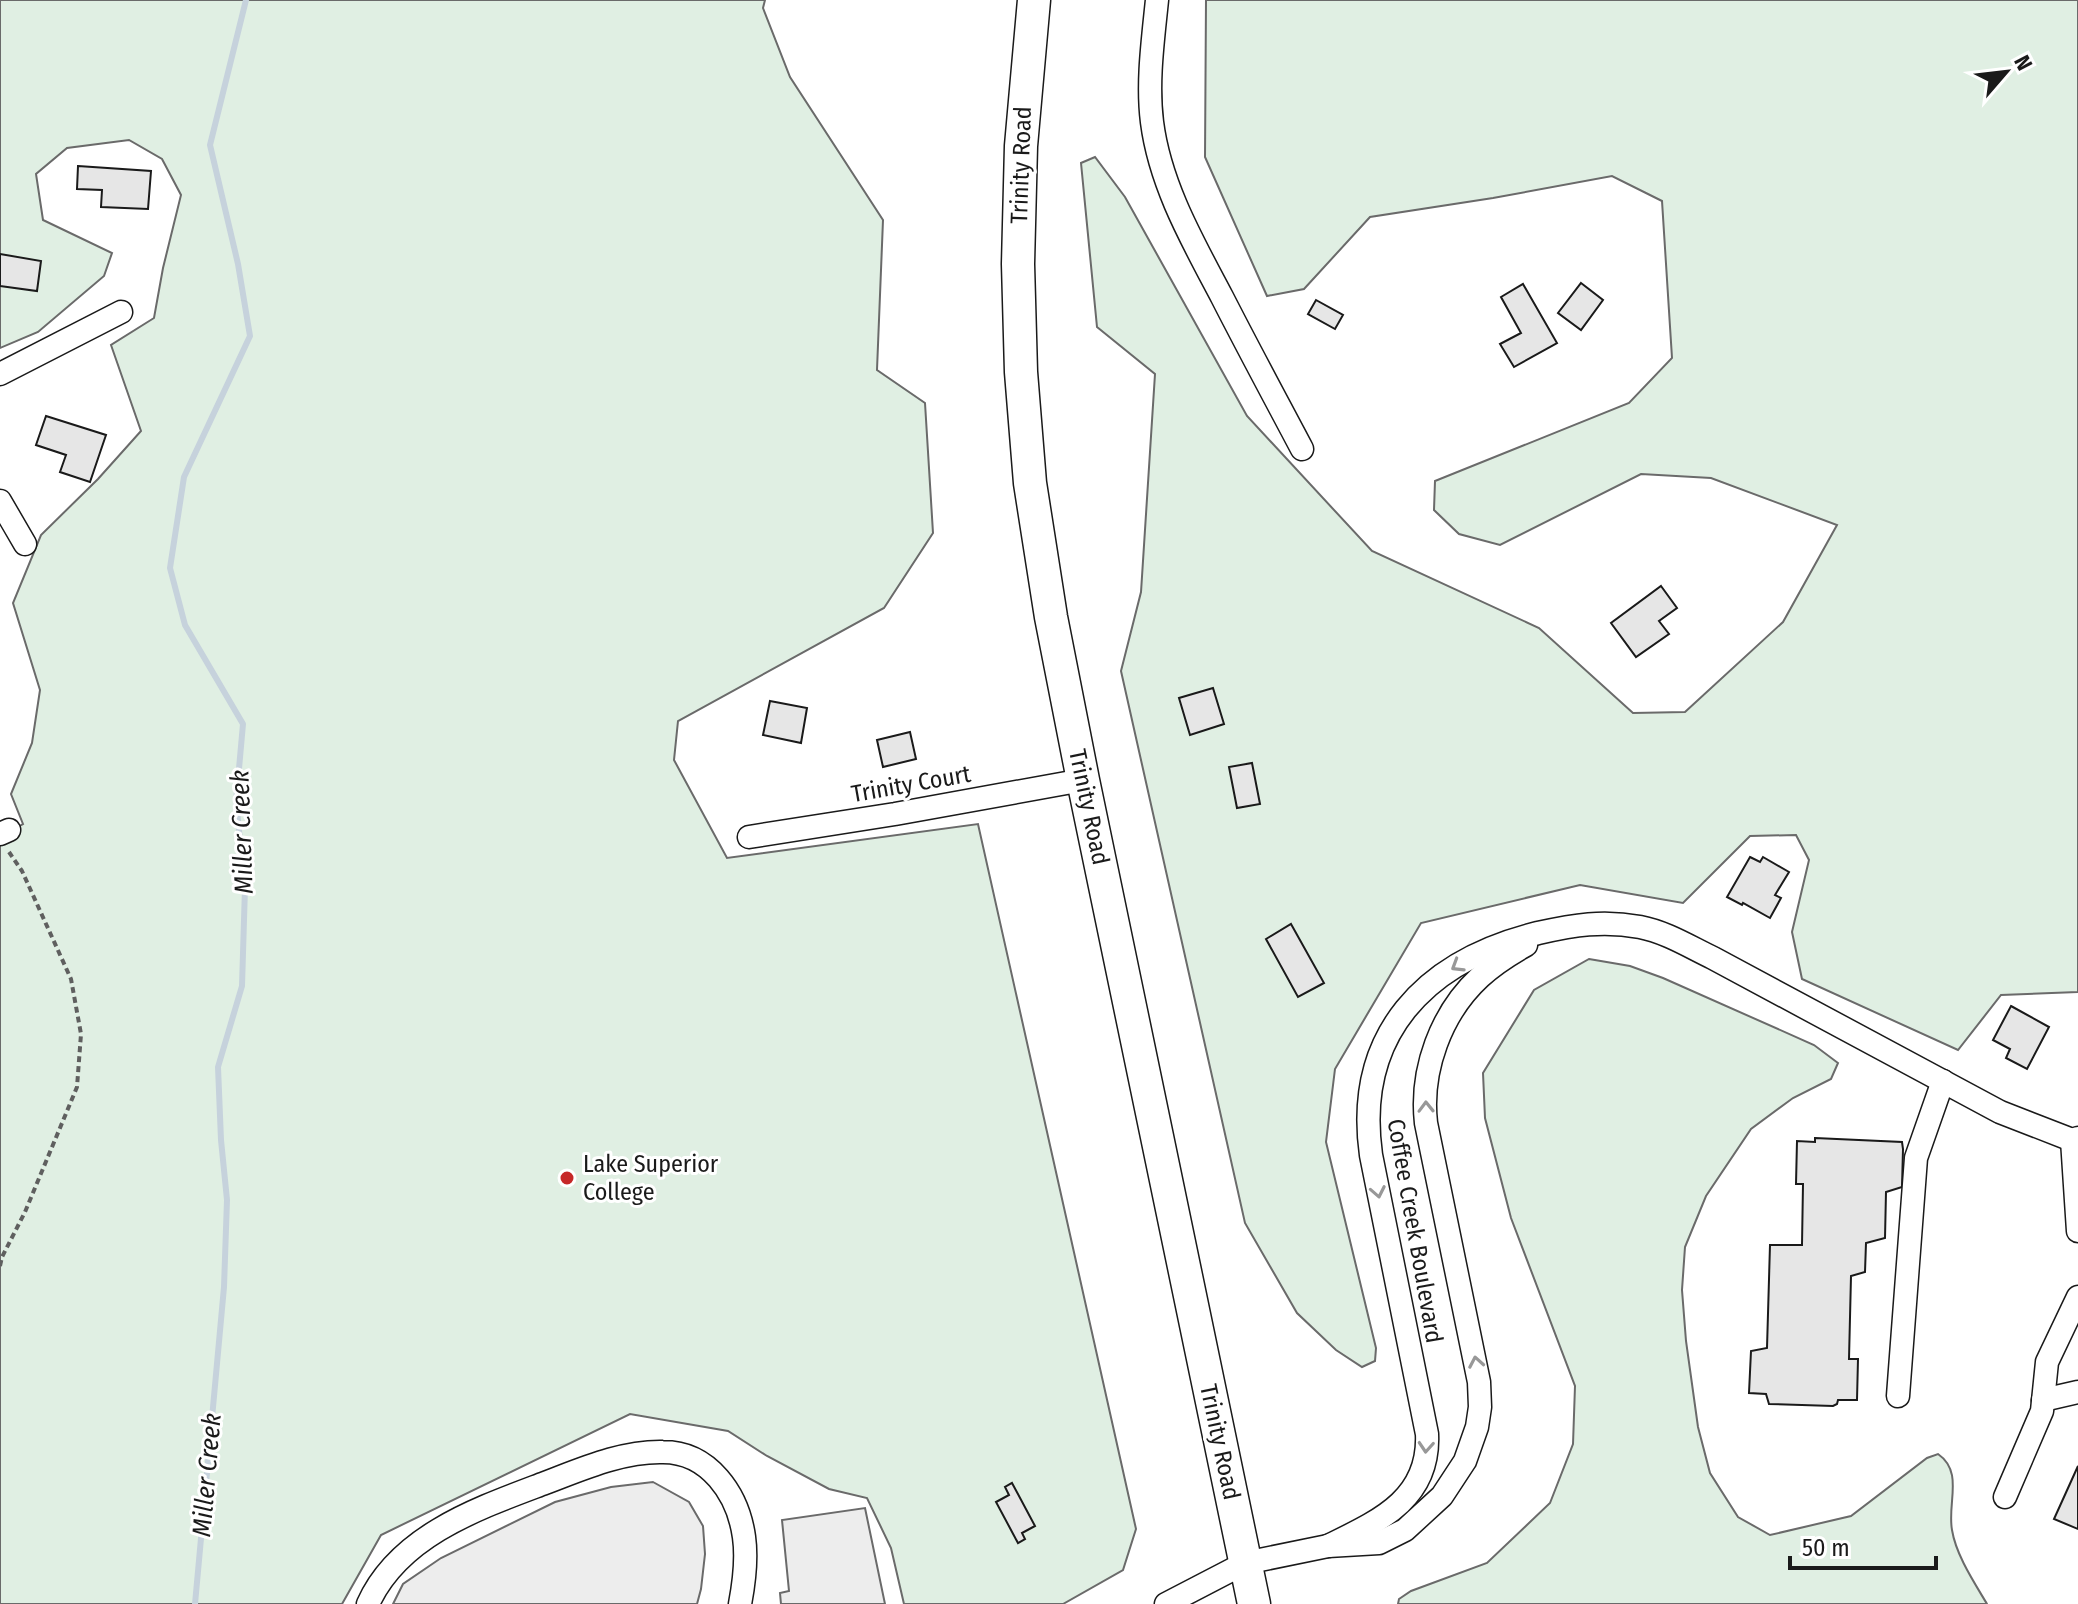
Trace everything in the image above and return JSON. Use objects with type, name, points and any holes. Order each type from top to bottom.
[{"type":"highway","name":"Trinity Road","points":[[1034,0],[1018,206],[1019,317],[1030,483],[1083,780],[1254,1604]]},
{"type":"street","points":[[1157,0],[1150,85],[1152,121],[1159,158],[1191,239],[1302,449]]},
{"type":"street","points":[[0,374],[121,312]]},
{"type":"street","points":[[0,501],[25,544]]},
{"type":"street","name":"Trinity Court","points":[[749,837],[1083,780]]},
{"type":"street","name":"Coffee Creek Boulevard","points":[[1328,1546],[1374,1523],[1403,1501],[1421,1475],[1428,1445],[1427,1434],[1368,1131],[1370,1085],[1387,1037],[1413,1000],[1438,978],[1470,958],[1556,929],[1587,923],[1644,928],[1670,937],[2000,1112],[2075,1139]]},
{"type":"street","name":"Coffee Creek Boulevard","points":[[1166,1604],[1245,1563],[1328,1546],[1379,1543],[1405,1530],[1442,1496],[1457,1475],[1472,1445],[1480,1407],[1479,1382],[1426,1123],[1426,1081],[1445,1021],[1463,995],[1495,964],[1556,929]]},
{"type":"street","points":[[1898,1396],[1916,1158],[1943,1081]]},
{"type":"street","points":[[2075,1139],[2078,1231]]},
{"type":"street","points":[[2005,1497],[2042,1411],[2047,1362],[2078,1297]]},
{"type":"street","points":[[2043,1400],[2078,1392]]},
{"type":"street","points":[[368,1604],[376,1588],[402,1557],[449,1524],[590,1466],[635,1454],[661,1452],[683,1455],[707,1465],[715,1472],[738,1511],[745,1541],[740,1604]]},
{"type":"path","points":[[0,1266],[77,1087],[81,1034],[71,979],[5,838]]},
{"type":"green space","points":[[0,0],[765,0],[763,8],[790,77],[883,220],[877,370],[925,403],[933,533],[884,608],[678,721],[674,760],[727,858],[978,824],[1136,1529],[1123,1570],[1063,1604],[904,1604],[891,1548],[867,1498],[829,1489],[728,1431],[630,1414],[381,1535],[342,1604],[0,1604],[0,837],[23,824],[11,794],[32,743],[40,690],[13,603],[41,535],[141,431],[111,345],[154,318],[181,195],[162,159],[129,140],[67,148],[36,174],[43,220],[112,253],[104,276],[38,332],[0,348]]},
{"type":"green space","points":[[1206,0],[2078,0],[2078,992],[2001,995],[1958,1050],[1802,979],[1792,932],[1809,860],[1796,835],[1750,836],[1683,903],[1580,885],[1421,923],[1335,1069],[1326,1142],[1376,1348],[1375,1361],[1362,1367],[1336,1350],[1297,1313],[1245,1223],[1121,671],[1141,592],[1155,374],[1097,327],[1081,163],[1095,157],[1125,197],[1247,416],[1372,551],[1539,628],[1633,713],[1685,712],[1783,622],[1837,525],[1711,478],[1641,474],[1500,545],[1459,534],[1434,510],[1435,481],[1629,403],[1672,358],[1662,201],[1612,176],[1370,217],[1304,289],[1267,296],[1205,157]]},
{"type":"green space","points":[[1589,959],[1630,966],[1663,978],[1814,1045],[1838,1063],[1831,1079],[1793,1098],[1751,1129],[1706,1196],[1685,1247],[1682,1290],[1686,1341],[1698,1427],[1710,1473],[1738,1517],[1770,1535],[1851,1516],[1927,1458],[1938,1454],[1946,1461],[1953,1479],[1951,1520],[1957,1549],[1987,1604],[1398,1604],[1399,1599],[1411,1591],[1487,1563],[1550,1503],[1573,1444],[1575,1386],[1511,1218],[1485,1118],[1483,1073],[1534,990]]},
{"type":"shaded area","points":[[653,1482],[689,1502],[703,1526],[705,1554],[697,1604],[393,1604],[403,1584],[441,1558],[555,1502],[611,1487]]},
{"type":"shaded area","points":[[865,1508],[885,1604],[781,1604],[780,1593],[789,1591],[782,1520]]},
{"type":"building","points":[[78,166],[151,171],[148,209],[101,207],[102,190],[77,189]]},
{"type":"building","points":[[0,254],[41,261],[37,291],[0,286]]},
{"type":"building","points":[[1581,283],[1603,300],[1581,330],[1558,313]]},
{"type":"building","points":[[1523,284],[1557,343],[1514,367],[1500,344],[1521,333],[1501,297]]},
{"type":"building","points":[[1316,300],[1343,315],[1335,329],[1308,314]]},
{"type":"building","points":[[46,416],[106,435],[90,482],[60,472],[66,455],[36,445]]},
{"type":"building","points":[[1661,586],[1677,608],[1659,621],[1669,634],[1636,657],[1611,623]]},
{"type":"building","points":[[1213,688],[1224,724],[1190,735],[1179,698]]},
{"type":"building","points":[[770,701],[807,708],[801,743],[763,735]]},
{"type":"building","points":[[910,732],[916,759],[883,767],[877,740]]},
{"type":"building","points":[[1252,763],[1260,804],[1237,808],[1229,767]]},
{"type":"building","points":[[1750,857],[1760,862],[1763,857],[1789,872],[1775,895],[1781,898],[1770,918],[1727,897]]},
{"type":"building","points":[[1291,924],[1324,983],[1298,997],[1266,939]]},
{"type":"building","points":[[2011,1006],[2049,1027],[2027,1069],[2006,1058],[2010,1049],[1993,1040]]},
{"type":"building","points":[[1815,1138],[1902,1142],[1902,1187],[1886,1192],[1885,1238],[1866,1243],[1865,1272],[1851,1276],[1849,1359],[1858,1359],[1857,1400],[1838,1400],[1833,1406],[1769,1404],[1766,1394],[1749,1393],[1751,1351],[1767,1348],[1770,1245],[1802,1245],[1803,1184],[1796,1184],[1797,1141],[1815,1142]]},
{"type":"building","points":[[2078,1466],[2078,1529],[2054,1519]]},
{"type":"building","points":[[1012,1483],[1035,1526],[1022,1533],[1025,1539],[1018,1543],[996,1502],[1009,1495],[1005,1487]]},
{"type":"waterway","name":"Miller Creek","points":[[195,1604],[224,1287],[227,1200],[218,1067],[242,986],[245,887],[236,802],[243,724],[185,625],[170,568],[184,477],[250,336],[238,264],[210,145],[246,0]]},
{"type":"place","name":"Lake Superior College","points":[[567,1178]]}]
